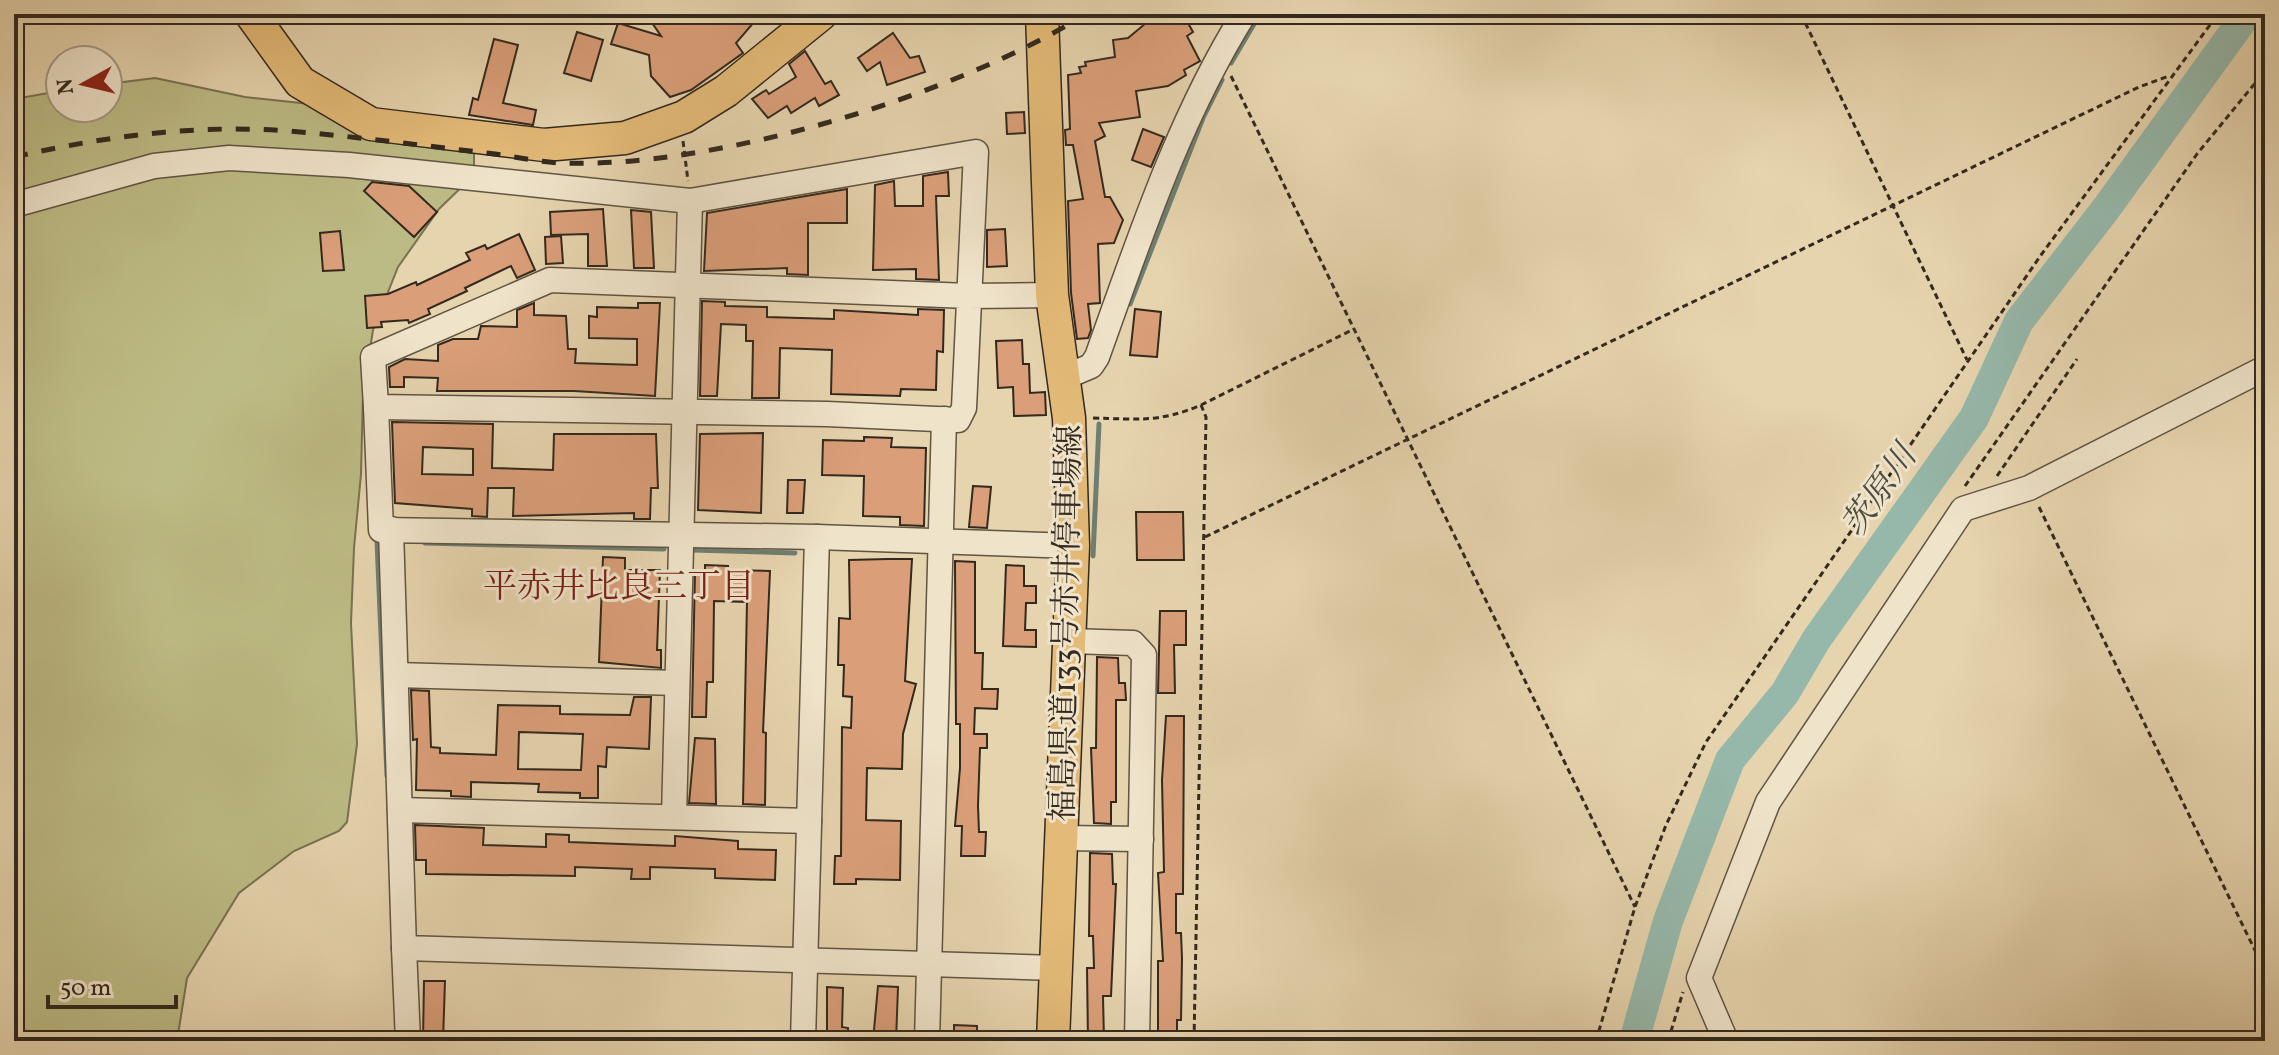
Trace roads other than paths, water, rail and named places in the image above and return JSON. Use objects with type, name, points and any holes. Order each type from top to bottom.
[{"type":"main road","points":[[251,14],[300,82],[371,124],[544,145],[625,138],[680,119],[726,91],[821,14]]},
{"type":"main road","name":"福島県道133号赤井停車場線","points":[[1042,14],[1052,295],[1069,418],[1073,546],[1053,1041]]},
{"type":"street","points":[[1065,377],[1091,366],[1097,357],[1150,210],[1221,55],[1244,14]]},
{"type":"street","points":[[14,205],[154,166],[229,158],[349,165],[690,201],[976,152],[964,408],[958,420],[684,411],[376,407]]},
{"type":"street","points":[[674,817],[690,201]]},
{"type":"street","points":[[1052,295],[969,296],[550,280],[373,357],[381,530],[817,537],[1073,546]]},
{"type":"street","points":[[1726,1041],[1699,978],[1768,802],[1963,509],[2029,488],[2265,368]]},
{"type":"street","points":[[927,1041],[944,419]]},
{"type":"street","points":[[391,529],[408,1041]]},
{"type":"street","points":[[803,1041],[817,537]]},
{"type":"street","points":[[1069,641],[1133,643],[1144,655],[1137,1041]]},
{"type":"street","points":[[396,675],[677,683]]},
{"type":"street","points":[[400,810],[809,821]]},
{"type":"street","points":[[1061,838],[1141,839]]},
{"type":"street","points":[[404,948],[1055,968]]},
{"type":"waterway","points":[[1231,63],[1260,14]]},
{"type":"waterway","name":"茨原川","points":[[1634,1041],[1668,921],[1730,760],[1785,693],[1816,640],[1974,418],[2019,321],[2105,210],[2247,14]]},
{"type":"waterway","points":[[1130,304],[1203,118],[1222,80]]},
{"type":"waterway","points":[[1093,556],[1099,424]]},
{"type":"waterway","points":[[380,541],[377,541],[387,776]]},
{"type":"waterway","points":[[425,543],[664,549]]},
{"type":"waterway","points":[[693,550],[795,553]]},
{"type":"railway","points":[[14,157],[117,138],[220,129],[316,133],[561,163],[622,162],[690,154],[761,140],[903,98],[971,72],[1032,44],[1086,14]]},
{"type":"district","name":"平赤井比良三丁目","points":[[619,585]]}]
